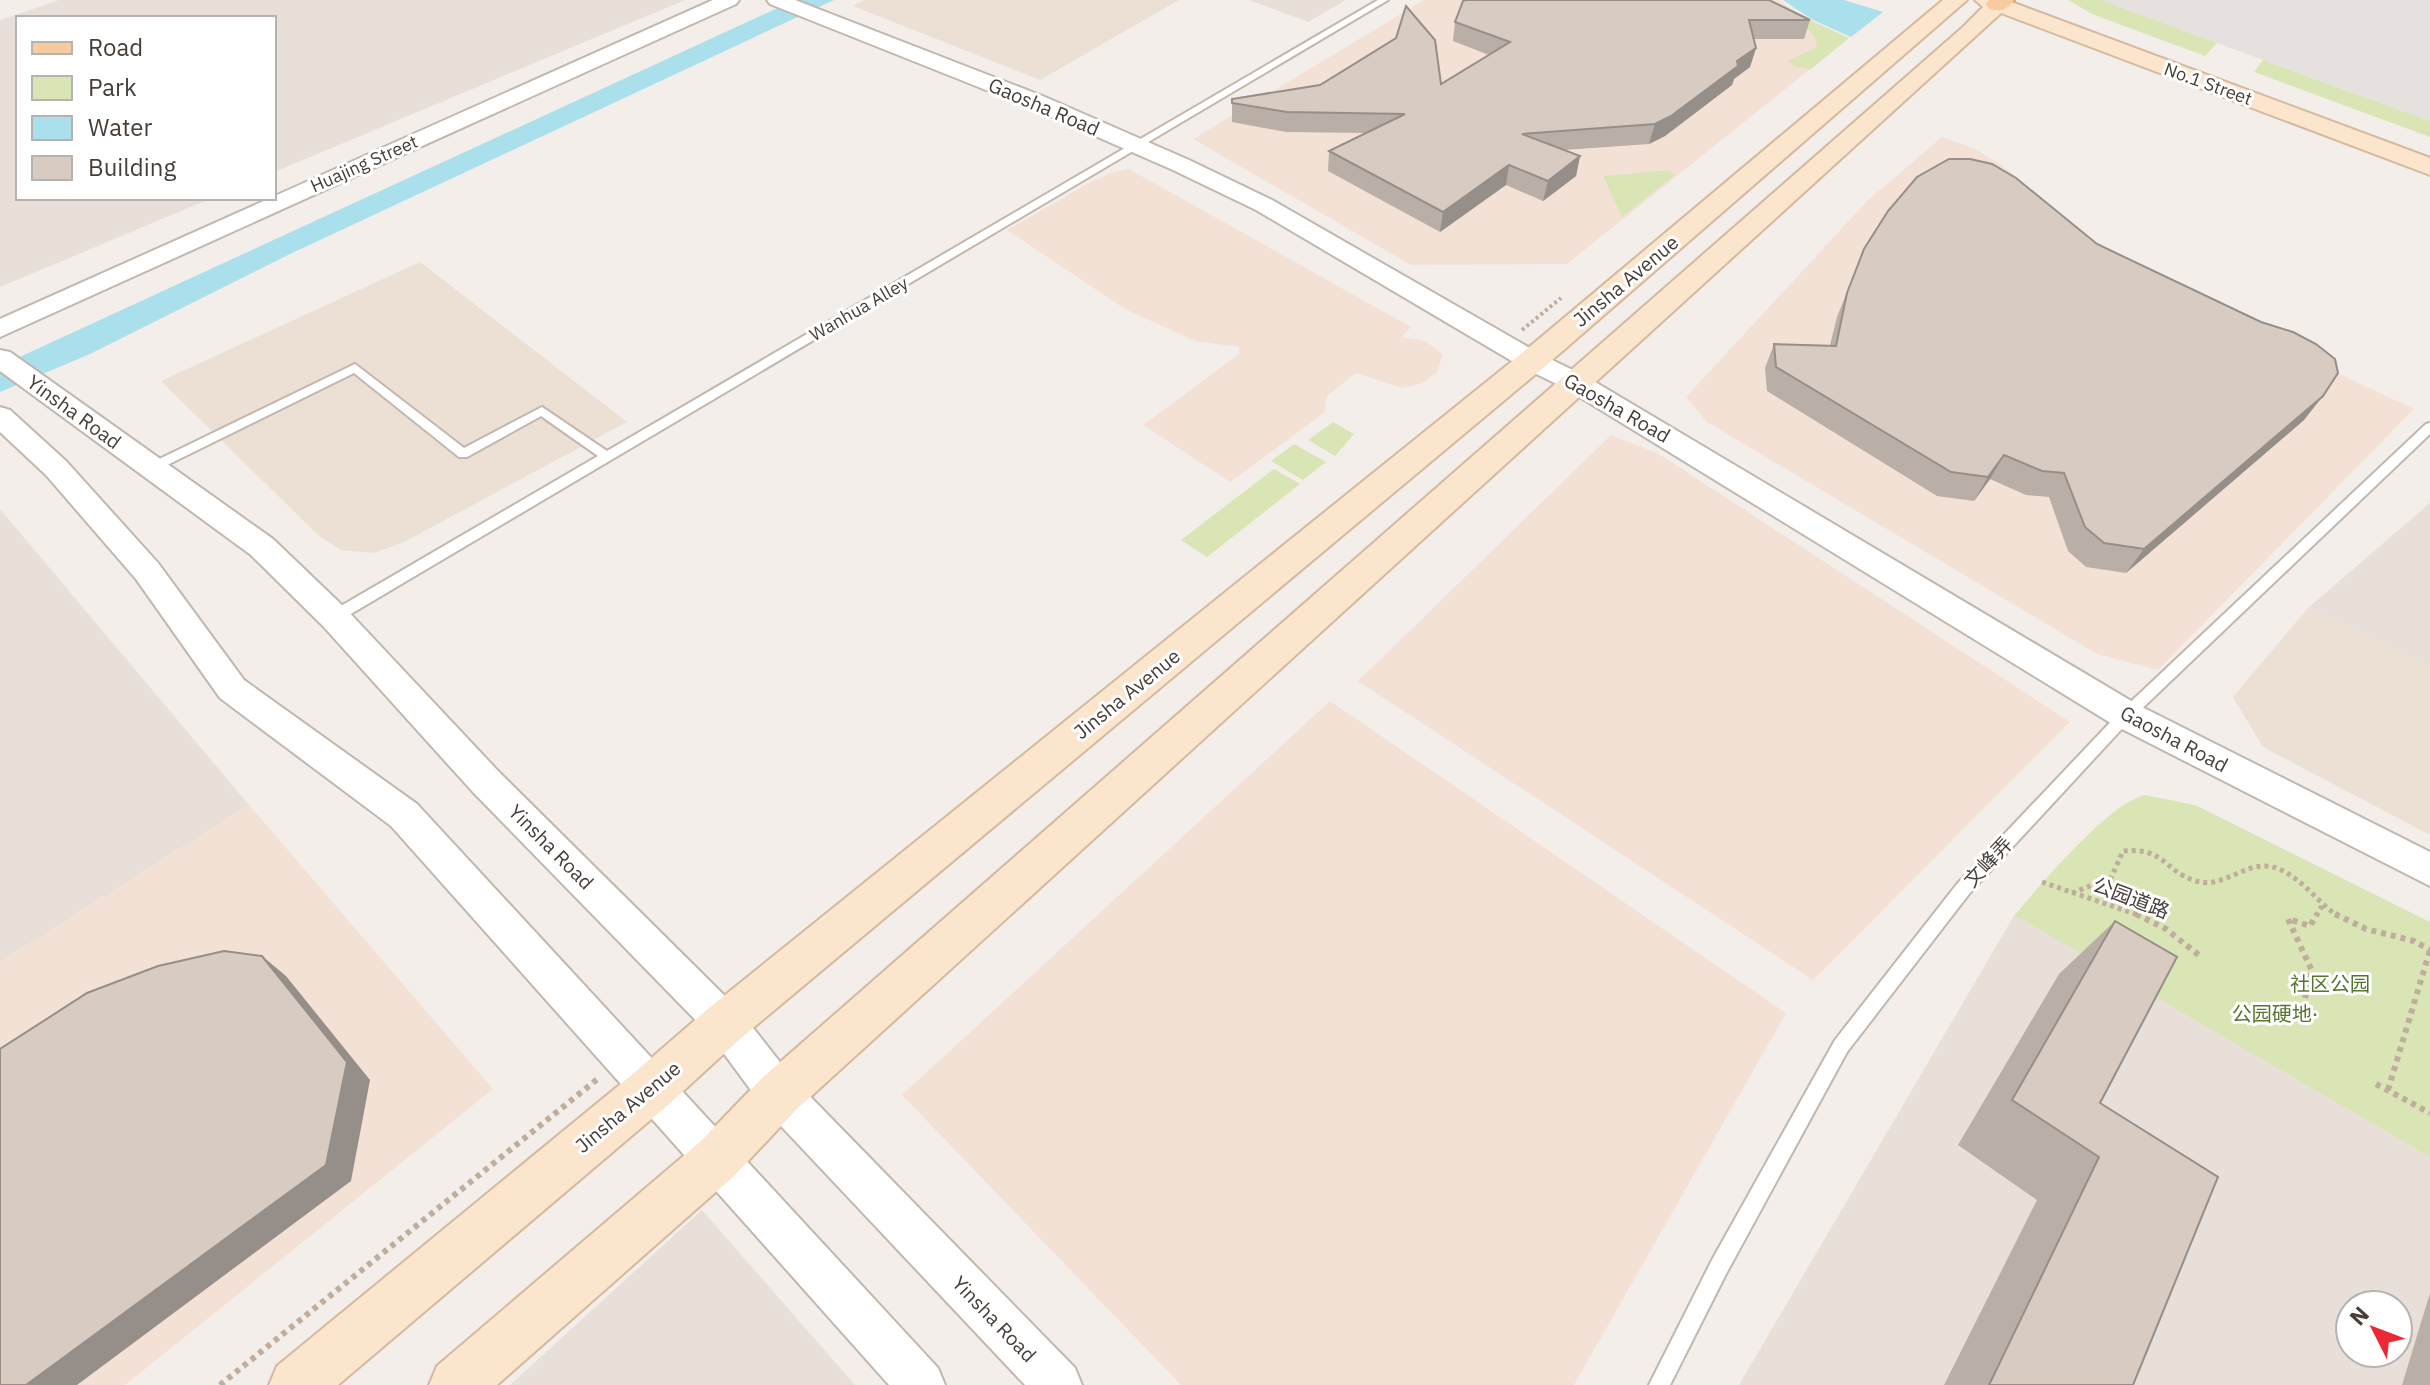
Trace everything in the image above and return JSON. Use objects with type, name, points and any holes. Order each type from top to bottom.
[{"type":"main road","name":"Jinsha Avenue","points":[[296,1385],[651,1089],[725,1023],[1532,361],[1956,0]]},
{"type":"main road","name":"Jinsha Avenue","points":[[456,1385],[718,1158],[779,1094],[1959,42],[1995,1]]},
{"type":"main road","name":"No.1 Street","points":[[1995,1],[2430,167]]},
{"type":"street","name":"Huajing Street","points":[[0,329],[729,0]]},
{"type":"street","name":"Gaosha Road","points":[[777,0],[1037,102],[1264,205],[1532,361],[1575,382],[2126,715],[2430,870]]},
{"type":"street","name":"Yinsha Road","points":[[0,358],[262,547],[334,617],[485,781],[725,1023],[779,1094],[1058,1385]]},
{"type":"street","points":[[0,416],[56,468],[147,571],[232,689],[404,815],[921,1385]]},
{"type":"lane","name":"Wanhua Alley","points":[[334,617],[1384,0]]},
{"type":"lane","points":[[151,468],[355,368],[463,454],[542,411],[608,457]]},
{"type":"lane","name":"文峰弄","points":[[1659,1385],[1719,1267],[1841,1046],[1963,889],[2126,715],[2430,427]]},
{"type":"path","points":[[2072,893],[2109,881],[2116,873],[2117,859],[2123,851],[2145,848],[2184,876],[2202,883],[2218,883],[2243,870],[2267,865],[2293,876],[2322,906],[2369,930],[2422,943],[2430,950],[2388,1090]]},
{"type":"path","name":"公园道路","points":[[2042,882],[2144,917],[2172,932],[2200,956]]},
{"type":"path","points":[[2305,998],[2312,971],[2288,919],[2310,926],[2322,906]]},
{"type":"path","points":[[2376,1084],[2430,1113]]},
{"type":"shaded area","points":[[59,0],[685,0],[276,171],[276,16],[16,16],[16,200],[207,200],[0,287],[0,20]]},
{"type":"shaded area","points":[[865,0],[1179,0],[1040,80],[853,6]]},
{"type":"shaded area","points":[[1249,0],[1346,0],[1308,22]]},
{"type":"shaded area","points":[[1424,0],[1779,0],[1808,21],[1849,38],[1567,264],[1411,265],[1193,139]]},
{"type":"shaded area","points":[[2101,0],[2430,0],[2430,121],[2217,43]]},
{"type":"shaded area","points":[[1942,137],[1973,148],[2003,166],[2138,280],[2414,409],[2158,670],[2097,654],[1707,422],[1686,397],[1868,200]]},
{"type":"shaded area","points":[[1129,169],[1411,327],[1401,337],[1425,341],[1443,354],[1437,372],[1423,383],[1402,388],[1356,373],[1327,396],[1324,413],[1230,482],[1143,425],[1239,354],[1239,347],[1195,341],[1125,309],[1007,230],[1091,182]]},
{"type":"shaded area","points":[[420,262],[627,422],[404,542],[374,553],[341,550],[319,536],[161,381]]},
{"type":"shaded area","points":[[1611,435],[1659,454],[2070,722],[1813,980],[1358,681]]},
{"type":"shaded area","points":[[2430,503],[2430,668],[2308,608]]},
{"type":"shaded area","points":[[0,509],[249,805],[0,962]]},
{"type":"shaded area","points":[[2308,608],[2430,668],[2430,835],[2263,747],[2233,697]]},
{"type":"shaded area","points":[[1330,701],[1786,1013],[1574,1385],[1181,1385],[902,1095]]},
{"type":"shaded area","points":[[249,805],[493,1089],[125,1385],[0,1385],[0,962]]},
{"type":"shaded area","points":[[2015,914],[2430,1157],[2430,1385],[1739,1385]]},
{"type":"shaded area","points":[[702,1210],[855,1385],[510,1385]]},
{"type":"green space","points":[[2068,0],[2101,0],[2217,43],[2205,56],[2092,14]]},
{"type":"green space","points":[[1799,15],[1849,38],[1811,69],[1796,67],[1788,61],[1817,47],[1813,35],[1795,22],[1793,17]]},
{"type":"green space","points":[[2263,60],[2430,121],[2430,137],[2254,72]]},
{"type":"green space","points":[[1669,170],[1675,175],[1622,217],[1603,176]]},
{"type":"green space","points":[[1333,422],[1354,434],[1335,456],[1308,440]]},
{"type":"green space","points":[[1294,444],[1326,462],[1303,480],[1271,461]]},
{"type":"green space","points":[[1274,469],[1300,484],[1207,557],[1181,540]]},
{"type":"green space","name":"社区公园","points":[[2145,795],[2195,805],[2430,922],[2430,1157],[2015,915],[2094,829],[2130,801]]},
{"type":"water","points":[[795,0],[834,0],[290,254],[90,354],[0,392],[0,366]]},
{"type":"water","points":[[1783,0],[1844,0],[1883,12],[1851,37],[1813,20]]},
{"type":"building","points":[[1466,0],[1769,0],[1810,20],[1749,20],[1756,48],[1737,61],[1738,66],[1671,116],[1655,124],[1522,134],[1580,156],[1548,181],[1509,165],[1443,212],[1329,151],[1405,114],[1287,112],[1232,103],[1232,99],[1320,85],[1396,38],[1406,6],[1435,40],[1441,84],[1510,42],[1455,22]]},
{"type":"building","points":[[1949,159],[1970,159],[1992,164],[2016,178],[2097,244],[2261,322],[2293,332],[2316,344],[2335,359],[2338,373],[2323,396],[2144,549],[2104,543],[2085,527],[2064,473],[2042,471],[2004,455],[1988,477],[1951,472],[1776,367],[1774,344],[1836,346],[1847,293],[1864,249],[1888,211],[1917,177]]},
{"type":"building","points":[[2115,921],[2177,957],[2100,1103],[2218,1177],[2133,1385],[1989,1385],[2099,1157],[2012,1100]]},
{"type":"building","points":[[224,951],[262,956],[347,1062],[326,1165],[26,1385],[0,1385],[0,1049],[87,993],[158,966]]},
{"type":"park label","name":"公园硬地·","points":[[2275,1014]]}]
